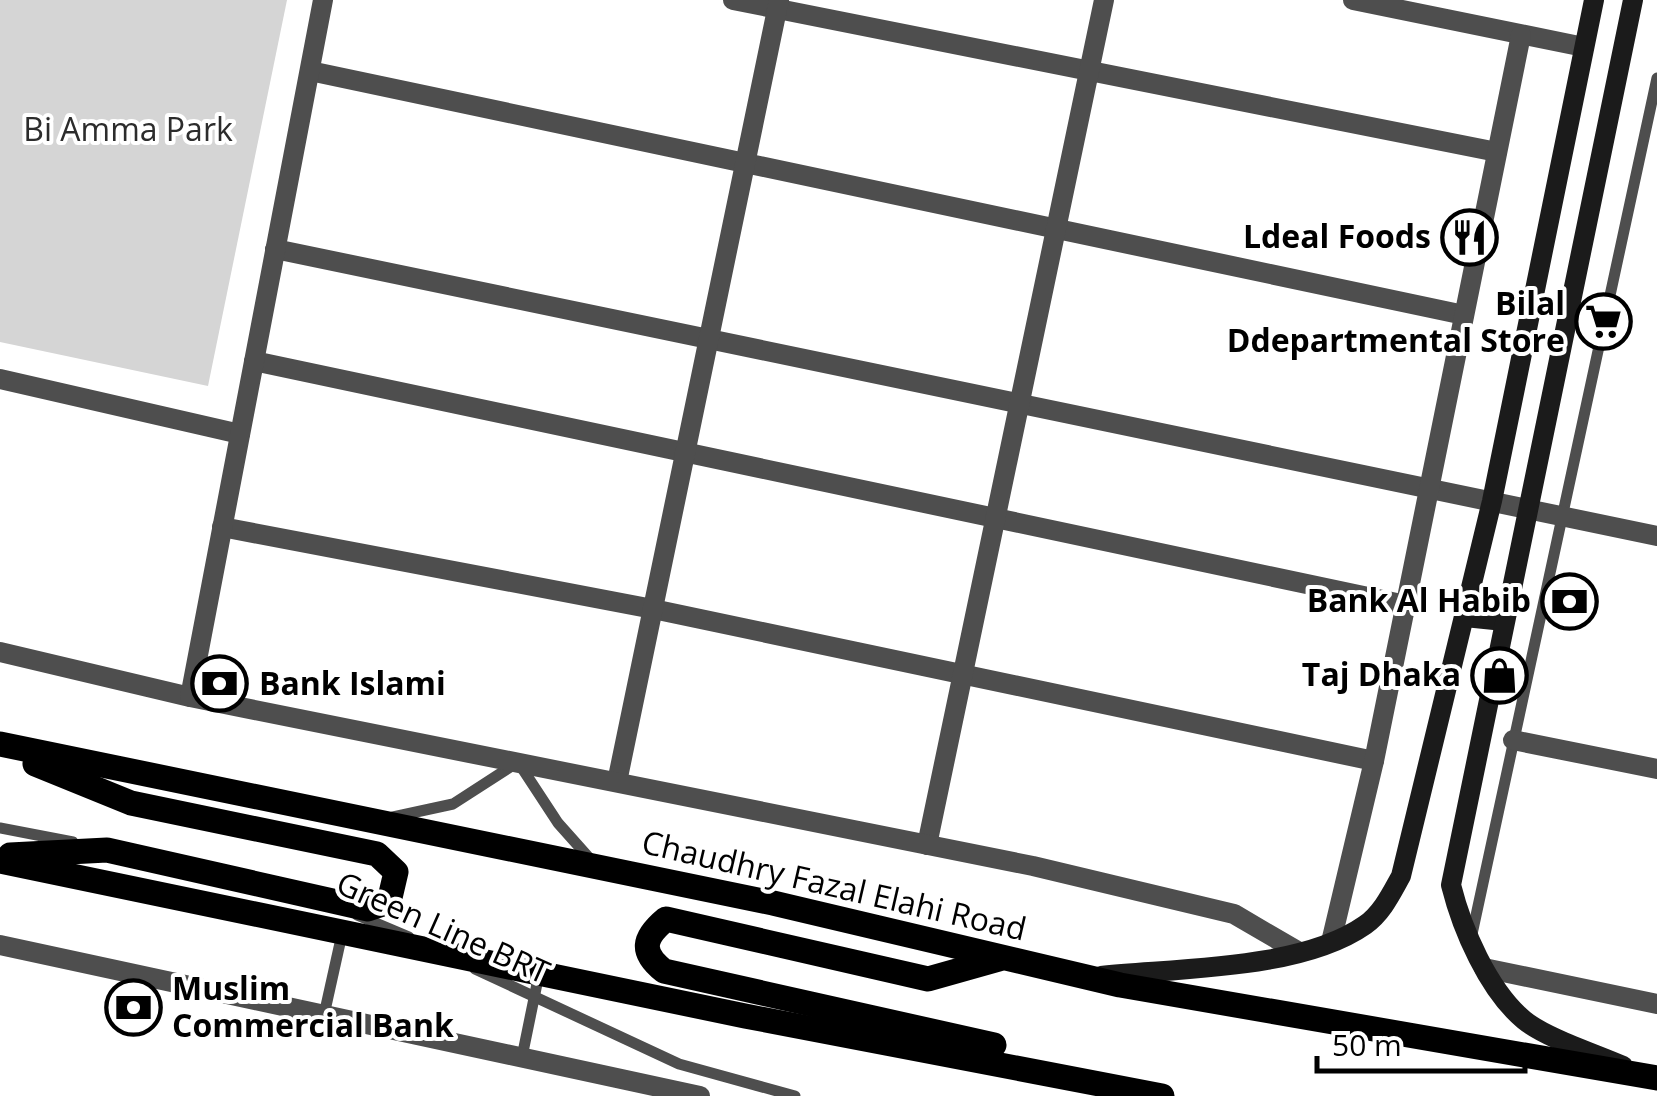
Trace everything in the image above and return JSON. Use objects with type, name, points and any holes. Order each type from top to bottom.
[{"type":"main road","points":[[1089,977],[1299,952],[1330,942],[1365,925],[1386,904],[1401,876],[1492,502],[1594,0]]},
{"type":"main road","points":[[1633,0],[1451,885],[1470,942],[1484,968],[1525,1021],[1648,1076]]},
{"type":"main road","points":[[1465,617],[1504,621]]},
{"type":"main road","points":[[0,747],[131,803],[377,854],[389,861],[396,883],[390,902],[368,909],[107,850],[0,858]]},
{"type":"main road","name":"Chaudhry Fazal Elahi Road","points":[[0,747],[597,867],[1089,977],[1648,1076]]},
{"type":"main road","points":[[0,858],[342,934],[1162,1096]]},
{"type":"main road","points":[[1004,958],[928,979],[666,919],[648,936],[645,948],[648,959],[664,971],[1045,1057],[1100,1082]]},
{"type":"street","points":[[190,697],[323,0]]},
{"type":"street","points":[[733,0],[778,5],[1498,152]]},
{"type":"street","points":[[927,844],[1104,0]]},
{"type":"street","points":[[1352,0],[1421,7],[1521,35],[1584,47]]},
{"type":"street","points":[[617,782],[778,5]]},
{"type":"street","points":[[1330,942],[1374,761],[1521,35]]},
{"type":"street","points":[[310,71],[1464,315]]},
{"type":"street","points":[[275,249],[1657,536]]},
{"type":"street","points":[[254,361],[1406,604]]},
{"type":"street","points":[[0,379],[240,434]]},
{"type":"street","points":[[222,528],[653,609],[1374,761]]},
{"type":"street","points":[[0,652],[190,697],[927,844],[1234,914],[1299,952]]},
{"type":"street","points":[[1513,740],[1657,769]]},
{"type":"street","points":[[0,945],[700,1096]]},
{"type":"street","points":[[1484,968],[1657,1004]]},
{"type":"lane","points":[[1470,942],[1657,78]]},
{"type":"lane","points":[[371,821],[453,804],[518,762],[558,823],[597,867]]},
{"type":"lane","name":"Green Line BRT","points":[[0,828],[192,866],[343,910],[392,929],[628,1044],[724,1080],[795,1096]]},
{"type":"lane","points":[[324,1015],[342,934]]},
{"type":"lane","points":[[522,1057],[539,974]]},
{"type":"green space","name":"Bi Amma Park","points":[[0,0],[287,0],[208,386],[0,342]]},
{"type":"place","name":"Ldeal Foods","points":[[1470,237]]},
{"type":"place","name":"Bilal Ddepartmental Store","points":[[1604,322]]},
{"type":"place","name":"Bank Al Habib","points":[[1570,601]]},
{"type":"place","name":"Taj Dhaka","points":[[1500,675]]},
{"type":"place","name":"Bank Islami","points":[[220,684]]},
{"type":"place","name":"Muslim Commercial Bank","points":[[133,1007]]}]
